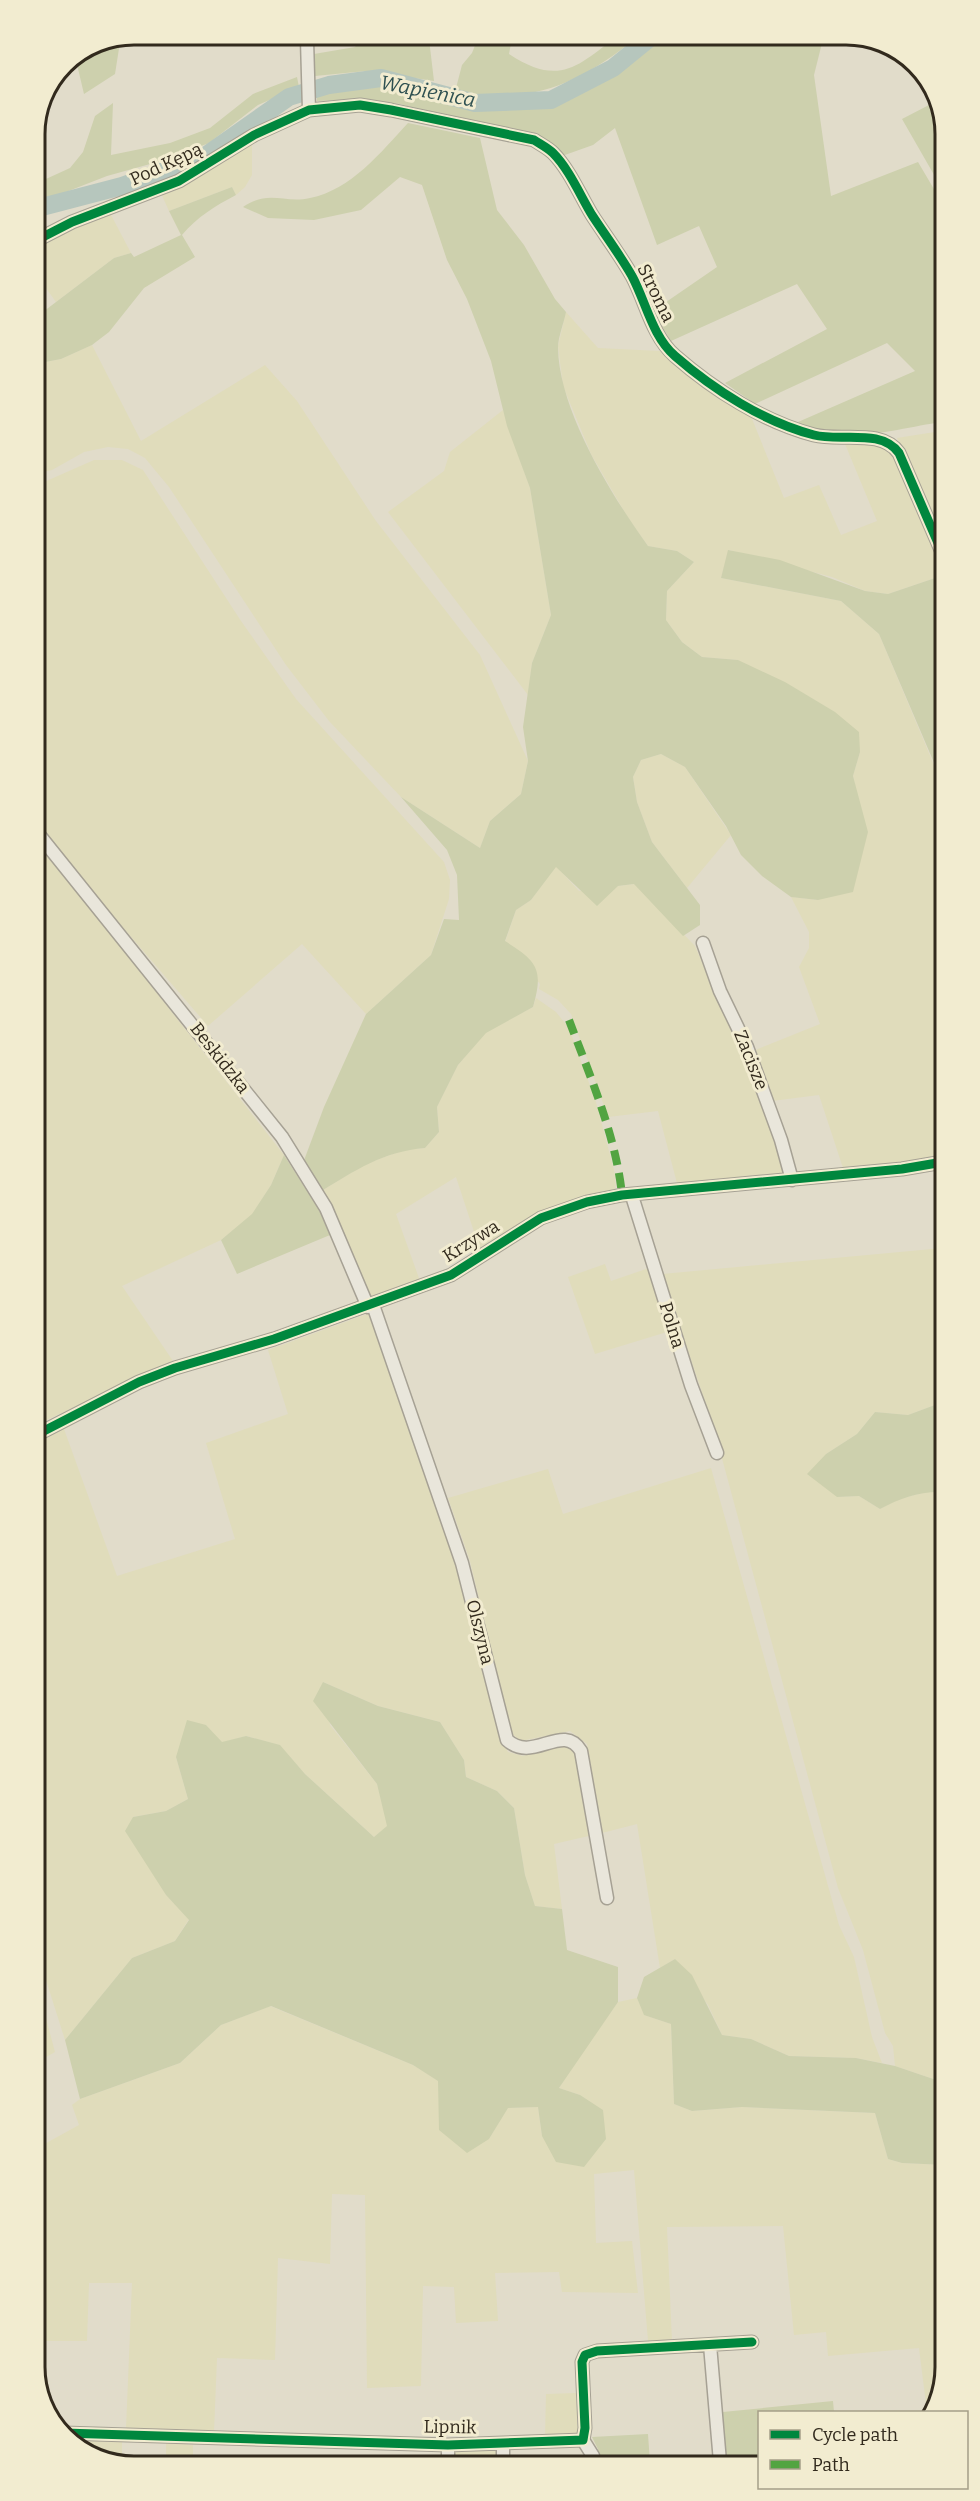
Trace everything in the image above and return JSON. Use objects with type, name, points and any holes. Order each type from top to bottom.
[{"type":"street","points":[[307,45],[309,110]]},
{"type":"street","name":"Stroma","points":[[309,110],[360,105],[534,140],[553,153],[632,276],[657,333],[674,355],[729,395],[765,416],[814,435],[845,439],[879,438],[893,444],[935,536]]},
{"type":"street","name":"Pod Kępą","points":[[45,236],[72,222],[179,181],[254,135],[309,110]]},
{"type":"street","name":"Beskidzka","points":[[45,842],[282,1137],[326,1208],[370,1306]]},
{"type":"street","name":"Zacisze","points":[[703,943],[720,991],[747,1047],[781,1140],[792,1180]]},
{"type":"street","name":"Krzywa","points":[[45,1430],[148,1378],[370,1306],[451,1275],[478,1260],[503,1240],[559,1209],[586,1202],[632,1196],[902,1169],[935,1163]]},
{"type":"street","name":"Polna","points":[[632,1196],[691,1386],[717,1452]]},
{"type":"street","name":"Olszyna","points":[[370,1306],[462,1563],[507,1740],[514,1747],[524,1749],[560,1739],[569,1739],[577,1744],[581,1751],[607,1898]]},
{"type":"street","points":[[593,2456],[583,2440],[585,2428],[582,2362],[585,2355],[597,2352],[752,2342]]},
{"type":"street","points":[[710,2345],[719,2456]]},
{"type":"street","name":"Lipnik","points":[[75,2433],[448,2445],[583,2440]]},
{"type":"street","points":[[503,2444],[503,2456]]},
{"type":"street","points":[[448,2445],[448,2456]]},
{"type":"shaded area","points":[[252,143],[252,175],[245,187],[236,195],[232,187],[169,211],[161,193]]},
{"type":"shaded area","points":[[110,213],[131,253],[114,258],[56,302],[45,287],[45,242],[67,230]]},
{"type":"shaded area","points":[[566,312],[598,348],[660,351],[709,390],[750,414],[784,498],[819,485],[841,535],[877,521],[845,444],[876,443],[887,446],[897,458],[935,548],[935,578],[888,594],[865,591],[832,577],[729,550],[721,578],[841,601],[879,634],[935,765],[935,1158],[900,1165],[843,1168],[819,1095],[772,1101],[753,1051],[820,1024],[799,967],[809,948],[809,932],[791,897],[818,900],[858,800],[853,776],[860,752],[738,660],[702,657],[682,642],[666,620],[667,591],[694,562],[677,551],[648,546],[628,518],[591,454],[563,386],[558,346]]},
{"type":"shaded area","points":[[92,345],[141,441],[265,365],[297,401],[376,521],[480,655],[528,761],[521,794],[490,821],[480,848],[401,797],[329,721],[286,665],[169,487],[145,458],[128,449],[108,447],[84,452],[45,472],[45,362],[61,359]]},
{"type":"shaded area","points":[[503,410],[530,488],[551,615],[532,663],[528,695],[388,512],[444,471],[450,452]]},
{"type":"shaded area","points":[[935,432],[935,522],[897,438]]},
{"type":"shaded area","points":[[94,460],[122,460],[143,470],[241,621],[296,699],[444,862],[450,880],[449,899],[431,955],[366,1014],[302,944],[208,1026],[45,834],[45,482]]},
{"type":"shaded area","points":[[661,754],[685,767],[731,835],[687,888],[652,842],[637,802],[633,777],[641,760]]},
{"type":"shaded area","points":[[45,851],[284,1155],[271,1185],[252,1215],[221,1240],[122,1286],[173,1361],[45,1421]]},
{"type":"shaded area","points":[[556,866],[579,891],[635,884],[695,946],[762,1102],[783,1171],[780,1175],[678,1187],[658,1111],[608,1117],[571,1014],[558,1000],[539,989],[540,984],[505,942],[516,910],[531,900]]},
{"type":"shaded area","points":[[536,998],[556,1012],[569,1028],[596,1102],[615,1174],[616,1192],[571,1201],[532,1217],[480,1250],[456,1177],[396,1214],[420,1281],[370,1302],[320,1192],[365,1164],[404,1150],[425,1148],[439,1132],[437,1107],[458,1065],[486,1032],[533,1007]]},
{"type":"shaded area","points":[[935,1249],[935,1405],[908,1415],[875,1412],[857,1434],[826,1454],[837,1497],[859,1496],[880,1509],[896,1500],[926,1492],[935,1492],[935,2080],[895,2066],[893,2046],[885,2033],[863,1950],[838,1888],[713,1425],[662,1274]]},
{"type":"shaded area","points":[[605,1264],[611,1281],[649,1268],[667,1332],[595,1354],[568,1277]]},
{"type":"shaded area","points":[[370,1313],[458,1565],[499,1735],[508,1752],[523,1756],[565,1743],[576,1752],[593,1835],[554,1844],[562,1909],[535,1906],[525,1875],[514,1808],[497,1791],[466,1777],[464,1760],[440,1722],[378,1706],[323,1682],[330,1725],[377,1784],[388,1826],[374,1837],[305,1774],[279,1745],[246,1736],[221,1743],[206,1725],[176,1757],[188,1799],[166,1811],[133,1817],[166,1895],[189,1919],[175,1941],[132,1958],[65,2040],[45,1977],[45,1437],[64,1429],[117,1576],[235,1539],[206,1443],[288,1414],[268,1350]]},
{"type":"shaded area","points":[[711,1468],[839,1925],[854,1957],[872,2037],[882,2063],[856,2058],[789,2056],[751,2039],[722,2035],[708,2005],[675,1959],[660,1968],[637,1824],[602,1833],[587,1744],[570,1731],[521,1741],[511,1733],[470,1561],[448,1498],[548,1469],[563,1514]]},
{"type":"shaded area","points":[[637,1998],[645,2015],[671,2024],[674,2104],[692,2111],[742,2107],[875,2113],[888,2159],[902,2163],[935,2165],[935,2367],[933,2384],[926,2406],[919,2348],[828,2356],[826,2332],[794,2335],[783,2226],[667,2227],[672,2341],[648,2341],[634,2170],[594,2174],[596,2243],[632,2241],[638,2293],[562,2292],[559,2272],[495,2273],[498,2321],[456,2323],[454,2287],[423,2286],[421,2386],[367,2388],[365,2195],[332,2194],[330,2264],[278,2258],[275,2360],[217,2358],[214,2432],[126,2429],[132,2283],[89,2283],[87,2341],[45,2341],[45,2144],[79,2125],[72,2105],[80,2099],[180,2063],[221,2025],[270,2006],[413,2065],[439,2081],[439,2130],[489,2139],[507,2108],[538,2107],[542,2136],[580,2095],[559,2088],[618,2002]]},
{"type":"shaded area","points":[[45,2014],[55,2052],[45,2058]]},
{"type":"shaded area","points":[[576,2393],[578,2435],[545,2436],[546,2394]]},
{"type":"shaded area","points":[[84,2441],[122,2441],[122,2455],[100,2449]]},
{"type":"shaded area","points":[[166,2442],[193,2445],[193,2456],[166,2456]]},
{"type":"shaded area","points":[[453,2450],[498,2451],[498,2456],[453,2456]]},
{"type":"green space","points":[[356,45],[430,45],[434,81],[366,71],[315,76],[314,54]]},
{"type":"green space","points":[[475,45],[511,45],[509,54],[526,64],[554,71],[566,69],[605,45],[626,45],[577,78],[535,92],[488,96],[462,94],[456,88],[462,65]]},
{"type":"green space","points":[[649,45],[822,45],[814,75],[831,196],[918,162],[935,191],[935,423],[849,435],[813,430],[798,422],[915,371],[887,343],[755,404],[725,383],[827,329],[797,284],[671,341],[653,311],[717,267],[699,226],[657,245],[615,128],[593,145],[562,156],[465,122],[400,104],[363,99],[317,101],[317,93],[382,82],[477,107],[556,104],[615,73]]},
{"type":"green space","points":[[119,47],[115,74],[84,94],[77,65],[89,57]]},
{"type":"green space","points":[[297,77],[299,87],[258,105],[209,143],[168,159],[107,176],[45,200],[45,179],[70,168],[83,152],[95,116],[113,103],[111,155],[170,143],[210,128],[253,94]]},
{"type":"green space","points":[[929,105],[931,107],[935,134],[935,177],[902,119]]},
{"type":"green space","points":[[408,123],[480,138],[497,210],[524,245],[555,299],[566,312],[558,344],[561,373],[567,398],[590,452],[619,503],[648,546],[677,551],[694,562],[667,591],[666,620],[682,642],[702,657],[738,660],[785,682],[835,712],[859,732],[860,752],[853,776],[868,832],[853,892],[818,900],[791,897],[762,876],[741,855],[726,826],[685,767],[661,754],[641,760],[633,777],[637,802],[652,842],[700,905],[700,925],[683,936],[634,884],[618,886],[597,906],[556,867],[531,900],[516,910],[505,941],[524,954],[535,967],[538,983],[533,1007],[486,1033],[458,1065],[437,1107],[439,1132],[425,1148],[396,1153],[370,1163],[320,1192],[303,1163],[324,1107],[366,1014],[431,955],[444,919],[459,920],[457,875],[447,850],[401,797],[480,848],[490,821],[521,794],[528,761],[523,727],[532,663],[551,615],[530,488],[507,426],[491,361],[467,299],[447,260],[422,185],[400,177],[361,210],[314,220],[268,218],[243,207],[261,199],[310,198],[339,187],[364,168]]},
{"type":"green space","points":[[232,187],[236,195],[207,212],[182,235],[195,257],[144,288],[109,332],[92,345],[61,359],[45,362],[45,310],[114,258],[131,253],[134,257],[181,235],[169,211]]},
{"type":"green space","points":[[728,550],[780,560],[865,591],[888,594],[935,578],[935,765],[879,634],[841,601],[721,578]]},
{"type":"green space","points":[[284,1155],[319,1210],[330,1235],[237,1274],[221,1240],[252,1214],[271,1185]]},
{"type":"green space","points":[[935,1405],[935,1492],[910,1496],[880,1509],[859,1496],[837,1497],[807,1474],[826,1454],[857,1434],[875,1412],[908,1415]]},
{"type":"green space","points":[[323,1682],[378,1706],[440,1722],[464,1760],[466,1777],[497,1791],[514,1808],[525,1875],[535,1906],[562,1909],[567,1950],[618,1967],[618,2002],[559,2088],[580,2095],[603,2110],[606,2139],[584,2167],[556,2162],[542,2136],[538,2107],[508,2108],[489,2139],[467,2153],[439,2130],[438,2081],[413,2065],[271,2006],[221,2025],[180,2063],[80,2099],[65,2040],[132,1958],[175,1941],[189,1920],[166,1895],[125,1831],[133,1817],[166,1811],[188,1799],[176,1757],[187,1720],[206,1725],[222,1742],[246,1736],[280,1745],[305,1774],[374,1837],[387,1826],[377,1784],[313,1701]]},
{"type":"green space","points":[[675,1959],[692,1975],[722,2035],[751,2039],[789,2056],[856,2058],[895,2066],[935,2080],[935,2165],[902,2163],[888,2159],[875,2113],[742,2107],[692,2111],[674,2104],[671,2024],[644,2015],[637,1998],[644,1977]]},
{"type":"green space","points":[[833,2401],[834,2411],[758,2411],[758,2456],[725,2456],[723,2412]]},
{"type":"green space","points":[[648,2434],[650,2456],[598,2456],[598,2449],[592,2437]]},
{"type":"waterway","name":"Wapienica","points":[[45,206],[122,186],[205,156],[289,97],[329,85],[381,78],[475,103],[551,100],[613,68],[641,45]]},
{"type":"marked path","points":[[569,1020],[608,1128],[622,1195]]},
{"type":"cycle path","points":[[45,236],[72,222],[179,181],[254,135],[309,110],[360,105],[534,140],[559,159],[632,276],[661,339],[675,356],[723,393],[777,422],[814,435],[871,438],[891,445],[899,453],[935,536]]},
{"type":"cycle path","points":[[45,1430],[139,1382],[175,1368],[274,1339],[451,1275],[541,1218],[587,1202],[622,1195],[902,1169],[935,1163]]},
{"type":"cycle path","points":[[75,2433],[448,2445],[583,2440],[585,2428],[582,2362],[585,2355],[597,2351],[752,2342]]}]
